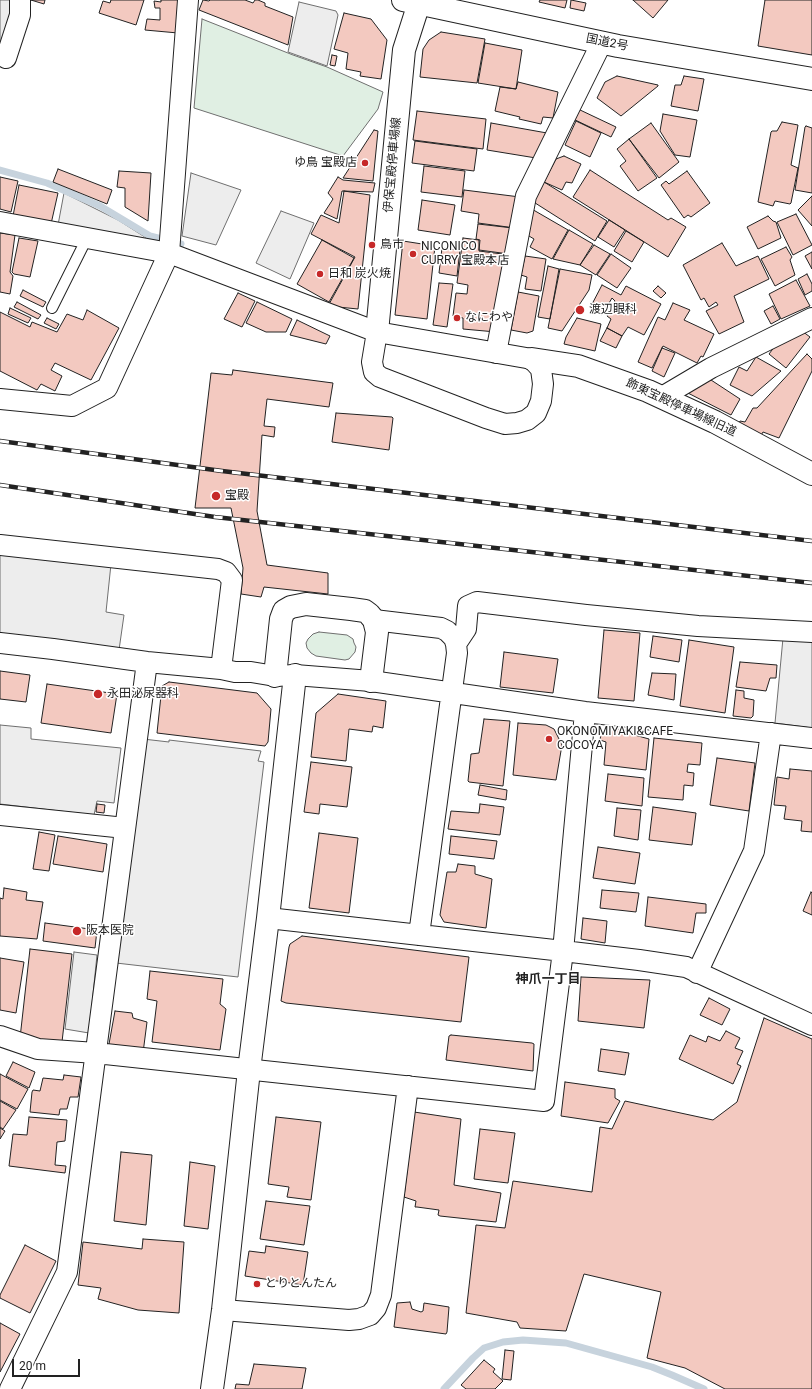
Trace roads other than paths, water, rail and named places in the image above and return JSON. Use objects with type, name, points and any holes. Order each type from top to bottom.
[{"type":"main road","name":"国道2号","points":[[414,1],[602,42],[812,79]]},
{"type":"main road","name":"伊保宝殿停車場線","points":[[377,332],[404,50],[414,1]]},
{"type":"main road","name":"飾東宝殿停車場線旧道","points":[[532,359],[578,366],[662,397],[715,422],[812,474]]},
{"type":"main road","points":[[212,1389],[223,1310],[249,1070],[268,918],[285,676],[281,619],[284,611],[292,606],[306,604],[366,611],[374,620],[377,632],[371,681]]},
{"type":"street","points":[[6,58],[20,15],[20,0]]},
{"type":"street","points":[[0,399],[72,406],[107,388],[169,254],[188,0]]},
{"type":"street","points":[[496,353],[526,196],[602,42]]},
{"type":"street","name":"飾東宝殿停車場線旧道","points":[[0,222],[169,254],[377,332],[532,359]]},
{"type":"street","points":[[662,397],[711,368],[812,318]]},
{"type":"street","points":[[377,332],[372,362],[376,375],[505,424],[527,420],[536,413],[541,401],[543,384],[541,369],[532,359]]},
{"type":"street","points":[[0,545],[218,569],[226,572],[232,580],[221,669]]},
{"type":"street","points":[[456,644],[466,629],[468,606],[477,602],[698,626],[812,632]]},
{"type":"street","points":[[374,620],[440,628],[447,631],[454,638],[456,644],[457,653],[419,935]]},
{"type":"street","points":[[0,643],[147,662],[221,669],[235,672],[371,681],[585,712],[812,738]]},
{"type":"street","points":[[10,1389],[67,1272],[124,828],[147,662]]},
{"type":"street","points":[[0,1037],[38,1049],[96,1053],[544,1101],[563,951],[585,712]]},
{"type":"street","points":[[697,973],[754,852],[771,733]]},
{"type":"street","points":[[0,815],[124,828]]},
{"type":"street","points":[[268,918],[563,951],[686,967],[812,1025]]},
{"type":"street","points":[[223,1310],[349,1320],[359,1319],[370,1315],[376,1308],[381,1295],[408,1086]]},
{"type":"lane","points":[[52,308],[87,238]]},
{"type":"waterway","points":[[0,170],[47,183],[100,206],[150,236],[181,244]]},
{"type":"waterway","points":[[444,1389],[484,1348],[503,1342],[523,1340],[566,1343],[652,1367],[704,1389]]},
{"type":"railway","points":[[0,441],[222,471],[812,541]]},
{"type":"railway","points":[[0,485],[215,517],[812,583]]},
{"type":"place","name":"ゆ鳥 宝殿店","points":[[365,163]]},
{"type":"place","name":"鳥市","points":[[372,245]]},
{"type":"place","name":"NICONICO CURRY 宝殿本店","points":[[413,254]]},
{"type":"place","name":"日和 炭火焼","points":[[320,274]]},
{"type":"place","name":"渡辺眼科","points":[[580,310]]},
{"type":"place","name":"なにわや","points":[[457,318]]},
{"type":"place","name":"宝殿","points":[[216,496]]},
{"type":"place","name":"永田泌尿器科","points":[[98,694]]},
{"type":"place","name":"OKONOMIYAKI&CAFE COCOYA","points":[[549,739]]},
{"type":"place","name":"阪本医院","points":[[77,931]]},
{"type":"place","name":"とりとんたん","points":[[257,1284]]},
{"type":"district","name":"神爪一丁目","points":[[548,980]]}]
